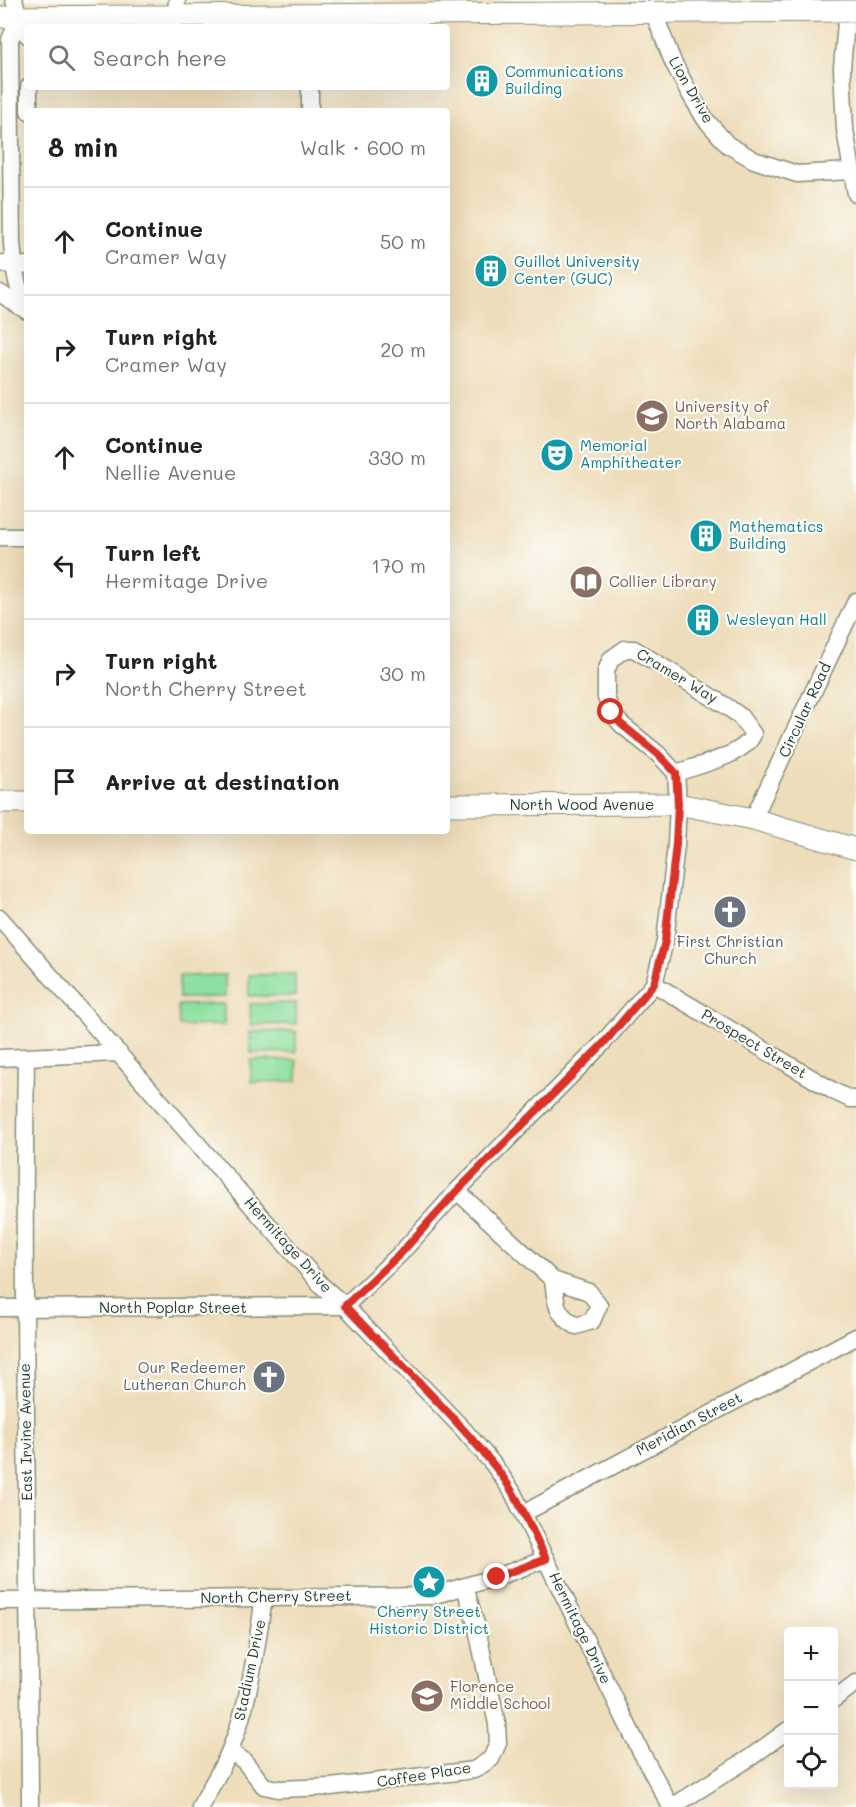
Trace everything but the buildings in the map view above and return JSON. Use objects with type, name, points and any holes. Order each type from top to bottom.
[{"type":"main road","points":[[15,17],[176,8],[307,21],[641,8],[712,12],[856,11]]},
{"type":"main road","points":[[0,802],[24,802]]},
{"type":"main road","name":"North Wood Avenue","points":[[450,806],[678,804],[753,819],[856,849]]},
{"type":"street","points":[[848,0],[842,68],[845,130],[856,194]]},
{"type":"street","name":"Lion Drive","points":[[641,8],[705,119],[728,145],[754,160],[797,174],[851,171]]},
{"type":"street","points":[[15,17],[10,40],[10,267],[24,302]]},
{"type":"street","points":[[29,90],[29,108]]},
{"type":"street","points":[[309,90],[310,108]]},
{"type":"street","points":[[0,293],[24,309]]},
{"type":"street","points":[[0,537],[24,537]]},
{"type":"street","name":"Circular Road","points":[[753,819],[856,601]]},
{"type":"street","name":"Cramer Way","points":[[625,649],[633,649],[726,706],[740,716],[753,734],[751,741],[742,748],[676,773],[658,754],[621,724],[611,712],[606,697],[606,671],[611,659],[625,649]]},
{"type":"street","points":[[345,1306],[400,1254],[457,1191],[603,1044],[654,984],[665,941],[676,844],[678,804],[676,773]]},
{"type":"street","name":"Hermitage Drive","points":[[0,918],[322,1286],[345,1306],[463,1429],[493,1464],[524,1513],[641,1752],[671,1807]]},
{"type":"street","name":"Prospect Street","points":[[654,984],[835,1092],[850,1099],[856,1099]]},
{"type":"street","points":[[0,1058],[119,1053]]},
{"type":"street","name":"East Irvine Avenue","points":[[26,1058],[24,1308],[30,1807]]},
{"type":"street","points":[[457,1191],[553,1280]]},
{"type":"street","name":"North Poplar Street","points":[[0,1308],[345,1306]]},
{"type":"street","name":"Meridian Street","points":[[524,1513],[856,1337]]},
{"type":"street","name":"North Cherry Street","points":[[0,1601],[431,1596],[497,1577],[546,1559]]},
{"type":"street","name":"Coffee Place","points":[[230,1751],[244,1761],[264,1786],[278,1789],[331,1788],[474,1770],[490,1759],[498,1743],[497,1724],[476,1624],[465,1587]]},
{"type":"street","name":"Stadium Drive","points":[[200,1807],[230,1751],[242,1715],[264,1598]]},
{"type":"street","points":[[838,1696],[856,1683]]},
{"type":"street","points":[[671,1807],[784,1734]]},
{"type":"green space","points":[[295,974],[295,996],[249,996],[249,975]]},
{"type":"green space","points":[[225,975],[225,997],[179,998],[179,976]]},
{"type":"green space","points":[[296,1003],[296,1024],[251,1025],[250,1004]]},
{"type":"green space","points":[[224,1004],[224,1025],[179,1026],[178,1005]]},
{"type":"green space","points":[[296,1031],[296,1052],[251,1053],[250,1032]]},
{"type":"green space","points":[[251,1060],[297,1060],[297,1081],[251,1082]]},
{"type":"place","name":"Communications Building","points":[[482,81]]},
{"type":"place","name":"Guillot University Center (GUC)","points":[[491,271]]},
{"type":"place","name":"University of North Alabama","points":[[652,416]]},
{"type":"place","name":"Memorial Amphitheater","points":[[557,455]]},
{"type":"place","name":"Mathematics Building","points":[[706,536]]},
{"type":"place","name":"Collier Library","points":[[586,582]]},
{"type":"place","name":"Wesleyan Hall","points":[[703,620]]},
{"type":"place","name":"First Christian Church","points":[[730,912]]},
{"type":"place","name":"Our Redeemer Lutheran Church","points":[[269,1377]]},
{"type":"place","name":"Cherry Street Historic District","points":[[429,1582]]},
{"type":"place","name":"Florence Middle School","points":[[427,1696]]},
{"type":"route","points":[[497,1577],[546,1559],[512,1491],[493,1464],[463,1429],[345,1306],[400,1254],[457,1191],[603,1044],[654,984],[665,941],[676,844],[678,804],[676,773],[658,754],[621,724],[611,712]]}]
